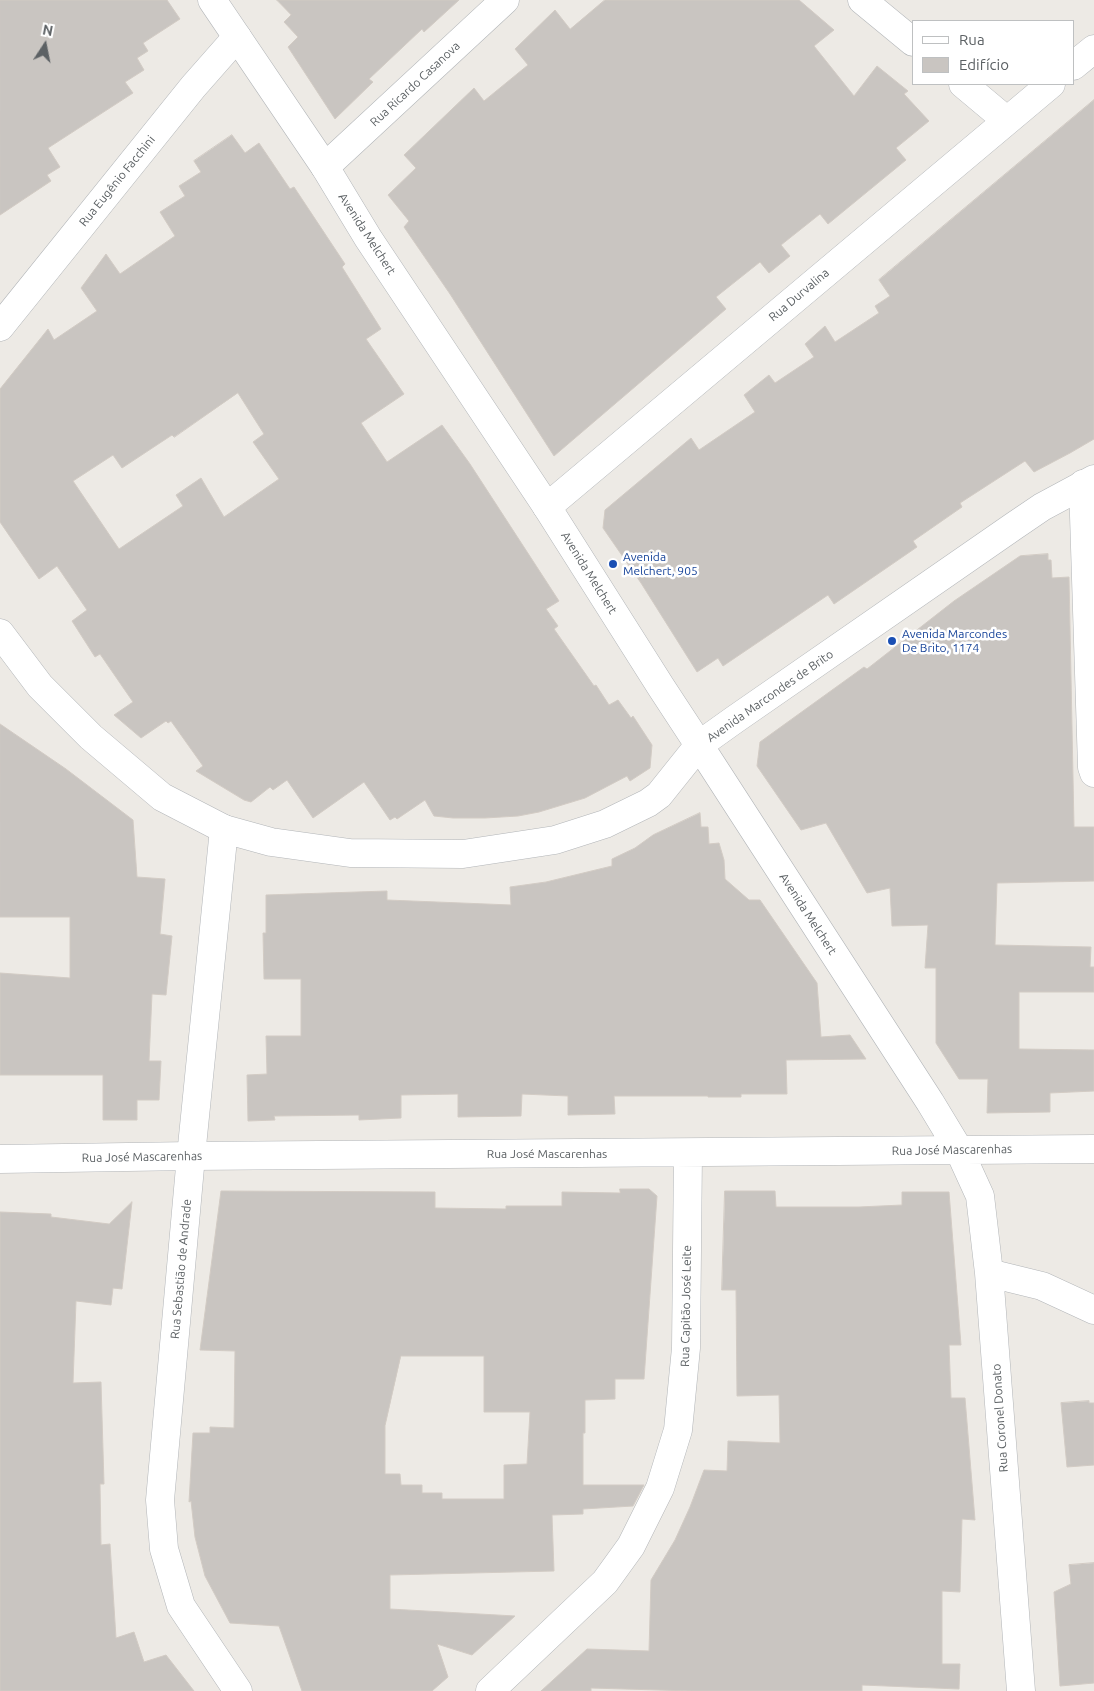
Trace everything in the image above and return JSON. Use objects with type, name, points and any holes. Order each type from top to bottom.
[{"type":"street","name":"Avenida Melchert","points":[[212,0],[325,168],[368,238],[547,507],[959,1150]]},
{"type":"street","name":"Rua Ricardo Casanova","points":[[325,168],[505,0]]},
{"type":"street","points":[[862,0],[912,41]]},
{"type":"street","name":"Rua Eugênio Facchini","points":[[0,327],[193,86],[237,37]]},
{"type":"street","points":[[1074,65],[1094,49]]},
{"type":"street","points":[[963,85],[1006,120]]},
{"type":"street","name":"Rua Durvalina","points":[[547,507],[1050,85]]},
{"type":"street","points":[[1088,481],[1092,768],[1094,773]]},
{"type":"street","name":"Avenida Marcondes de Brito","points":[[0,633],[40,686],[91,737],[162,797],[224,829],[271,842],[350,853],[464,854],[555,840],[606,824],[648,803],[659,795],[700,746],[974,553],[1042,507],[1088,481]]},
{"type":"street","name":"Rua Sebastião de Andrade","points":[[224,829],[191,1156],[160,1500],[164,1549],[181,1606],[238,1691]]},
{"type":"street","name":"Rua José Mascarenhas","points":[[0,1159],[1094,1149]]},
{"type":"street","name":"Rua Coronel Donato","points":[[959,1150],[980,1196],[989,1273],[1021,1691]]},
{"type":"street","name":"Rua Capitão José Leite","points":[[490,1691],[605,1582],[631,1546],[660,1488],[678,1430],[686,1348],[688,1153]]},
{"type":"street","points":[[989,1273],[1042,1286],[1094,1310]]},
{"type":"building","points":[[0,0],[167,0],[180,19],[143,43],[148,51],[137,58],[144,70],[125,82],[133,93],[48,148],[60,167],[47,175],[51,181],[0,215]]},
{"type":"building","points":[[277,0],[459,0],[424,32],[422,29],[369,79],[373,82],[335,119],[288,47],[298,37],[284,22],[291,15]]},
{"type":"building","points":[[605,0],[799,0],[834,30],[814,46],[854,96],[877,66],[908,91],[904,94],[929,121],[896,148],[906,160],[828,224],[820,214],[781,245],[790,256],[769,273],[760,262],[716,297],[726,309],[554,456],[450,294],[404,227],[409,221],[388,195],[416,168],[404,155],[474,88],[484,101],[528,65],[515,49],[555,10],[570,29]]},
{"type":"building","points":[[1094,100],[1094,439],[1034,472],[1025,461],[960,503],[962,507],[913,541],[917,547],[834,604],[828,595],[723,666],[718,658],[697,672],[641,583],[603,528],[605,510],[691,438],[699,450],[755,412],[744,395],[769,375],[775,383],[814,357],[805,344],[825,326],[835,342],[879,313],[875,306],[890,296],[879,280]]},
{"type":"building","points":[[232,135],[245,153],[259,143],[290,189],[294,187],[345,264],[342,267],[381,329],[366,339],[404,394],[361,423],[387,462],[442,425],[470,464],[559,601],[546,609],[558,626],[554,629],[609,705],[618,700],[631,718],[633,716],[652,745],[650,768],[630,781],[627,776],[585,798],[539,812],[518,816],[485,818],[434,816],[425,800],[397,819],[395,817],[390,820],[364,782],[313,818],[287,780],[273,790],[270,787],[251,802],[244,800],[196,771],[203,766],[171,721],[168,723],[166,721],[141,738],[114,715],[133,702],[100,654],[95,657],[72,621],[87,610],[57,566],[39,579],[0,522],[0,389],[48,329],[54,340],[97,311],[81,288],[106,254],[120,274],[175,236],[160,212],[185,196],[179,186],[201,172],[194,161]],"holes":[[[238,393],[264,434],[253,442],[279,479],[224,517],[201,478],[176,495],[183,506],[119,549],[73,481],[113,455],[122,468],[172,435],[174,437]]]},
{"type":"building","points":[[1048,554],[1048,560],[1051,560],[1052,578],[1069,577],[1074,827],[1094,827],[1094,881],[997,883],[995,945],[1091,947],[1090,967],[1094,967],[1094,992],[1019,992],[1019,1049],[1094,1050],[1094,1091],[1050,1093],[1050,1112],[987,1113],[988,1079],[959,1079],[936,1043],[936,968],[925,968],[928,925],[892,926],[890,888],[867,893],[826,823],[801,830],[757,766],[760,742],[864,667],[867,669],[954,601],[1020,556]]},
{"type":"building","points":[[0,724],[66,769],[133,820],[137,877],[165,879],[160,934],[172,936],[166,995],[152,994],[149,1061],[161,1061],[159,1100],[137,1100],[137,1120],[103,1120],[103,1075],[0,1075],[0,973],[70,978],[70,917],[0,917]]},
{"type":"building","points":[[700,813],[701,827],[708,827],[709,844],[719,843],[724,860],[725,879],[749,900],[760,900],[817,983],[821,1037],[850,1035],[866,1059],[786,1060],[787,1094],[741,1094],[741,1097],[614,1096],[615,1114],[568,1115],[568,1096],[522,1094],[521,1116],[458,1117],[458,1094],[401,1095],[401,1118],[359,1120],[359,1115],[274,1116],[275,1120],[248,1121],[247,1075],[267,1074],[266,1036],[301,1036],[301,979],[264,979],[263,933],[266,933],[266,895],[387,891],[387,900],[511,905],[510,887],[546,882],[612,866],[612,859],[635,848],[653,835]]},
{"type":"building","points":[[620,1189],[649,1189],[657,1196],[644,1379],[615,1379],[615,1399],[585,1400],[583,1485],[644,1485],[633,1506],[583,1509],[583,1514],[552,1515],[554,1571],[390,1575],[390,1609],[515,1616],[472,1655],[437,1644],[448,1677],[432,1691],[302,1691],[279,1626],[230,1623],[205,1576],[195,1537],[191,1501],[189,1502],[193,1433],[210,1433],[210,1427],[234,1428],[235,1351],[200,1350],[221,1191],[435,1192],[435,1208],[506,1209],[506,1206],[562,1206],[562,1192],[620,1193]],"holes":[[[401,1356],[484,1356],[484,1412],[530,1412],[527,1464],[504,1465],[504,1499],[442,1499],[442,1493],[422,1493],[422,1485],[401,1485],[400,1474],[385,1474],[385,1426]]]},
{"type":"building","points":[[725,1191],[775,1191],[776,1207],[902,1205],[902,1192],[949,1192],[961,1345],[949,1345],[951,1398],[965,1398],[975,1520],[962,1519],[960,1592],[942,1591],[942,1664],[960,1664],[959,1689],[862,1685],[862,1691],[692,1691],[591,1688],[591,1691],[541,1691],[587,1649],[649,1651],[651,1580],[675,1540],[704,1470],[727,1471],[728,1441],[780,1443],[779,1395],[737,1396],[736,1290],[722,1290]]},
{"type":"building","points":[[132,1202],[122,1289],[113,1288],[111,1305],[76,1301],[73,1383],[101,1382],[104,1484],[100,1484],[101,1545],[110,1544],[116,1638],[134,1632],[144,1662],[166,1655],[194,1691],[0,1691],[0,1212],[51,1214],[51,1217],[109,1224]]},
{"type":"building","points":[[1089,1401],[1089,1403],[1094,1403],[1094,1465],[1067,1467],[1061,1403]]},
{"type":"building","points":[[1094,1563],[1094,1683],[1060,1686],[1054,1592],[1071,1584],[1069,1565]]},
{"type":"place","name":"Avenida Melchert, 905","points":[[613,564]]},
{"type":"place","name":"Avenida Marcondes De Brito, 1174","points":[[892,641]]}]
